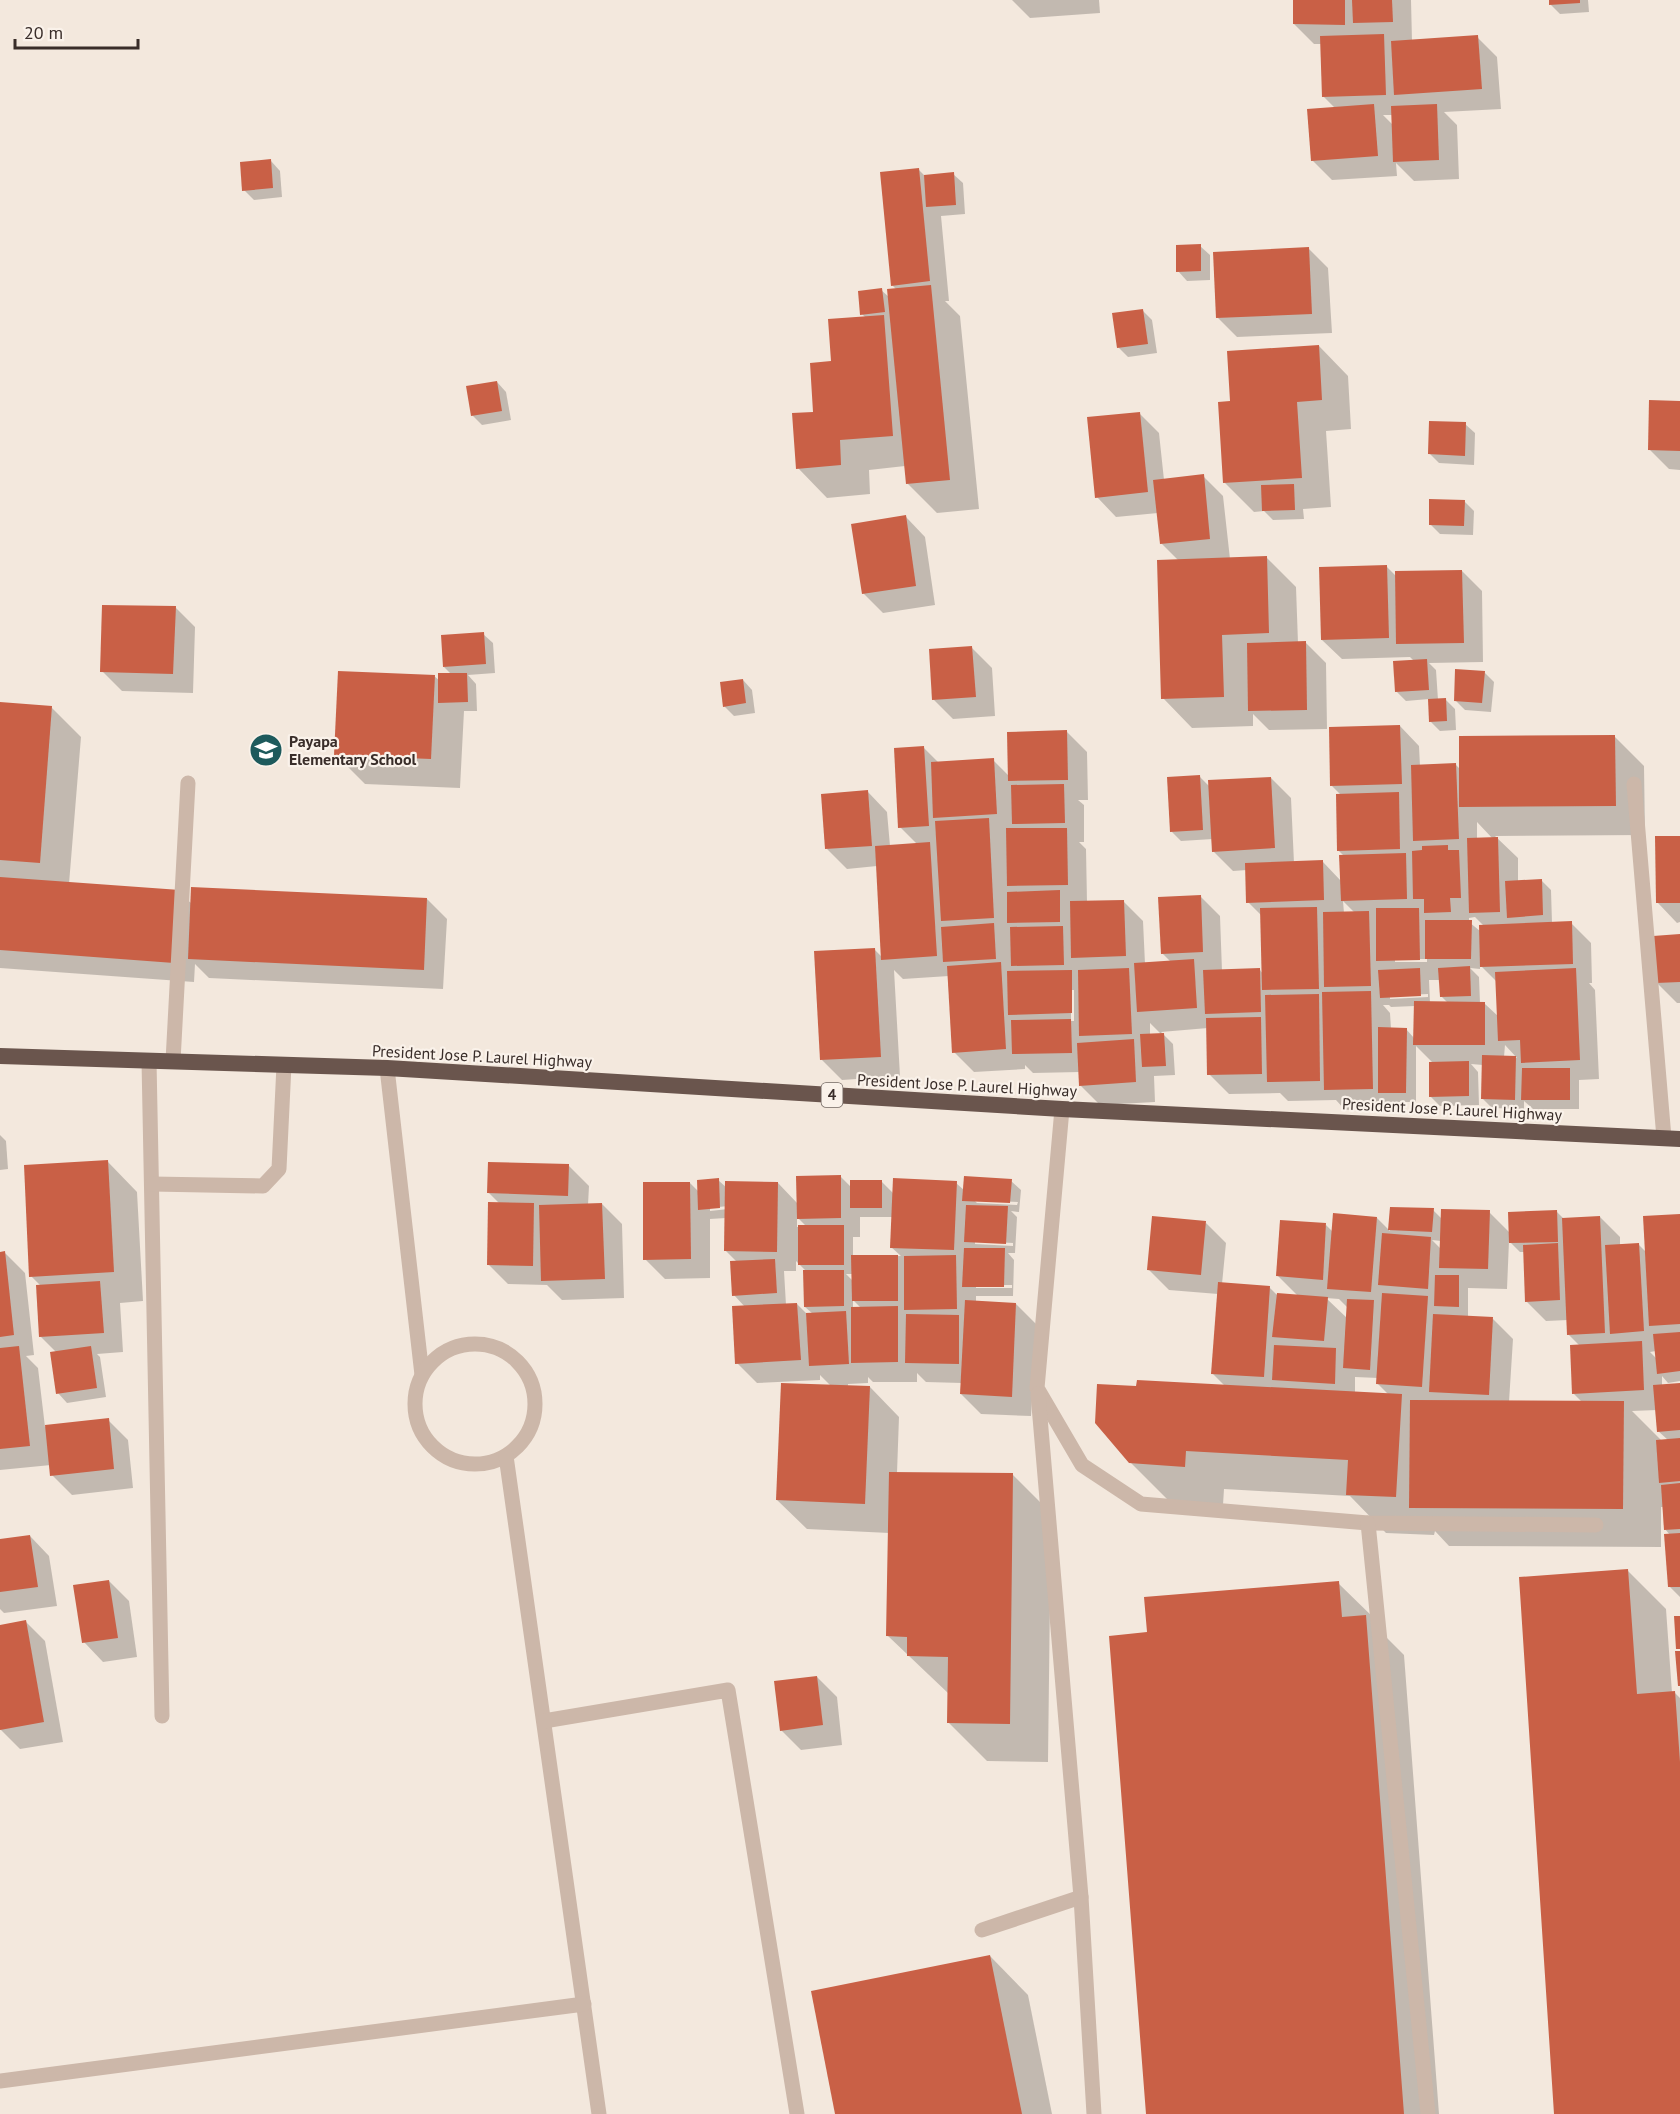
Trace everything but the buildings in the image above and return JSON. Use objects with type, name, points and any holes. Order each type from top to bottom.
[{"type":"highway","name":"President Jose P. Laurel Highway","points":[[0,1056],[387,1068],[1062,1109],[1672,1138]]},
{"type":"street","points":[[173,1061],[188,783]]},
{"type":"street","points":[[1634,784],[1672,1138]]},
{"type":"street","points":[[149,1061],[162,1716]]},
{"type":"street","points":[[152,1184],[263,1186],[279,1169],[284,1065]]},
{"type":"street","points":[[387,1068],[422,1375]]},
{"type":"street","points":[[1062,1109],[1037,1388],[1081,1897],[1094,2114]]},
{"type":"street","points":[[474,1343],[495,1346],[513,1357],[527,1372],[535,1392],[535,1413],[528,1433],[516,1449],[500,1460],[482,1465],[463,1464],[446,1457],[431,1446],[420,1430],[415,1412],[416,1393],[422,1375],[435,1359],[453,1348],[474,1343]]},
{"type":"street","points":[[1037,1388],[1082,1465],[1141,1504],[1368,1523],[1596,1525]]},
{"type":"street","points":[[506,1456],[599,2114]]},
{"type":"street","points":[[1368,1523],[1428,2114]]},
{"type":"street","points":[[544,1721],[728,1690],[797,2114]]},
{"type":"street","points":[[982,1929],[1081,1897]]},
{"type":"street","points":[[0,2081],[584,2004]]},
{"type":"place","name":"Payapa Elementary School","points":[[266,750]]}]
